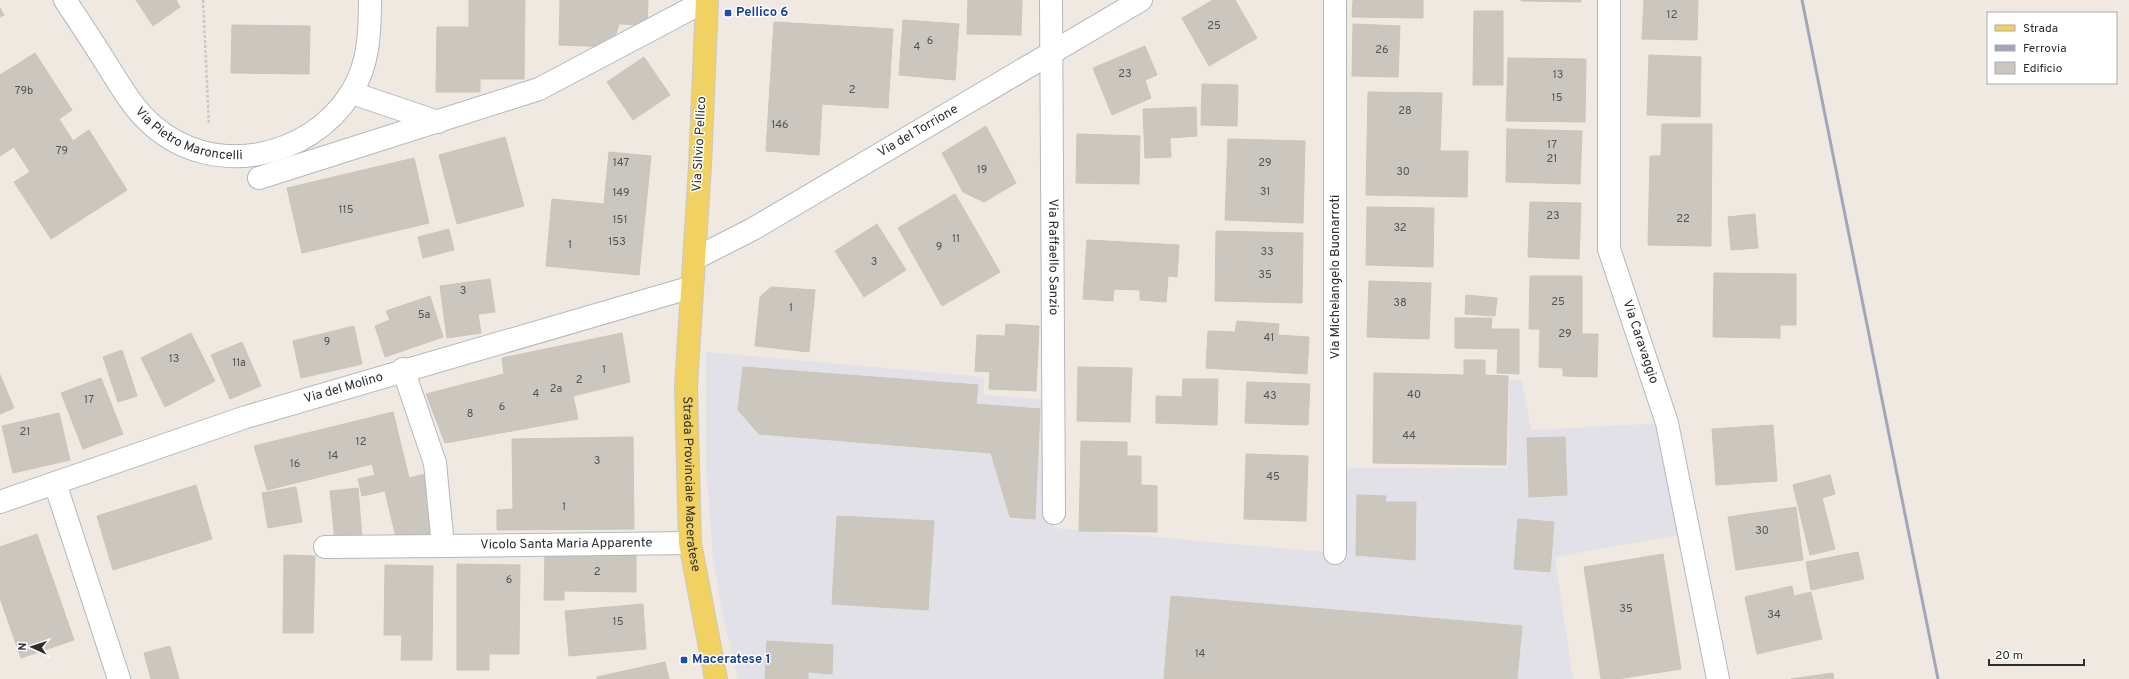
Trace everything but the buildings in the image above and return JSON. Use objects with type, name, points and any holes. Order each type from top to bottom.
[{"type":"main road","name":"Via Silvio Pellico","points":[[692,287],[707,0]]},
{"type":"main road","name":"Strada Provinciale Maceratese","points":[[692,287],[686,386],[690,543],[716,679]]},
{"type":"street","name":"Via Pietro Maroncelli","points":[[65,0],[139,112],[152,125],[173,140],[192,149],[230,157],[250,156],[272,152],[291,146],[322,127],[340,109],[352,93],[360,75],[367,52],[370,0]]},
{"type":"street","points":[[259,178],[539,89],[707,0]]},
{"type":"street","name":"Via Raffaello Sanzio","points":[[1051,0],[1054,514]]},
{"type":"street","name":"Via del Torrione","points":[[694,259],[753,229],[1052,51],[1141,0]]},
{"type":"street","name":"Via Michelangelo Buonarroti","points":[[1335,0],[1335,553]]},
{"type":"street","name":"Via Caravaggio","points":[[1608,0],[1609,249],[1667,423],[1718,679]]},
{"type":"street","points":[[352,93],[438,122]]},
{"type":"street","name":"Via del Molino","points":[[0,502],[246,417],[403,369],[591,317],[692,287]]},
{"type":"street","points":[[403,369],[435,463],[443,546]]},
{"type":"street","points":[[55,483],[119,679]]},
{"type":"street","name":"Vicolo Santa Maria Apparente","points":[[325,548],[690,543]]},
{"type":"path","points":[[203,0],[210,154]]},
{"type":"shaded area","points":[[706,352],[984,377],[984,395],[1054,400],[1054,528],[1335,553],[1336,468],[1508,468],[1509,380],[1522,380],[1531,430],[1667,423],[1689,533],[1555,557],[1573,679],[738,679],[723,616],[713,558],[706,468]]},
{"type":"railway","points":[[1802,0],[1938,679]]},
{"type":"place","name":"Pellico 6","points":[[728,13]]},
{"type":"place","name":"Maceratese 1","points":[[684,660]]}]
